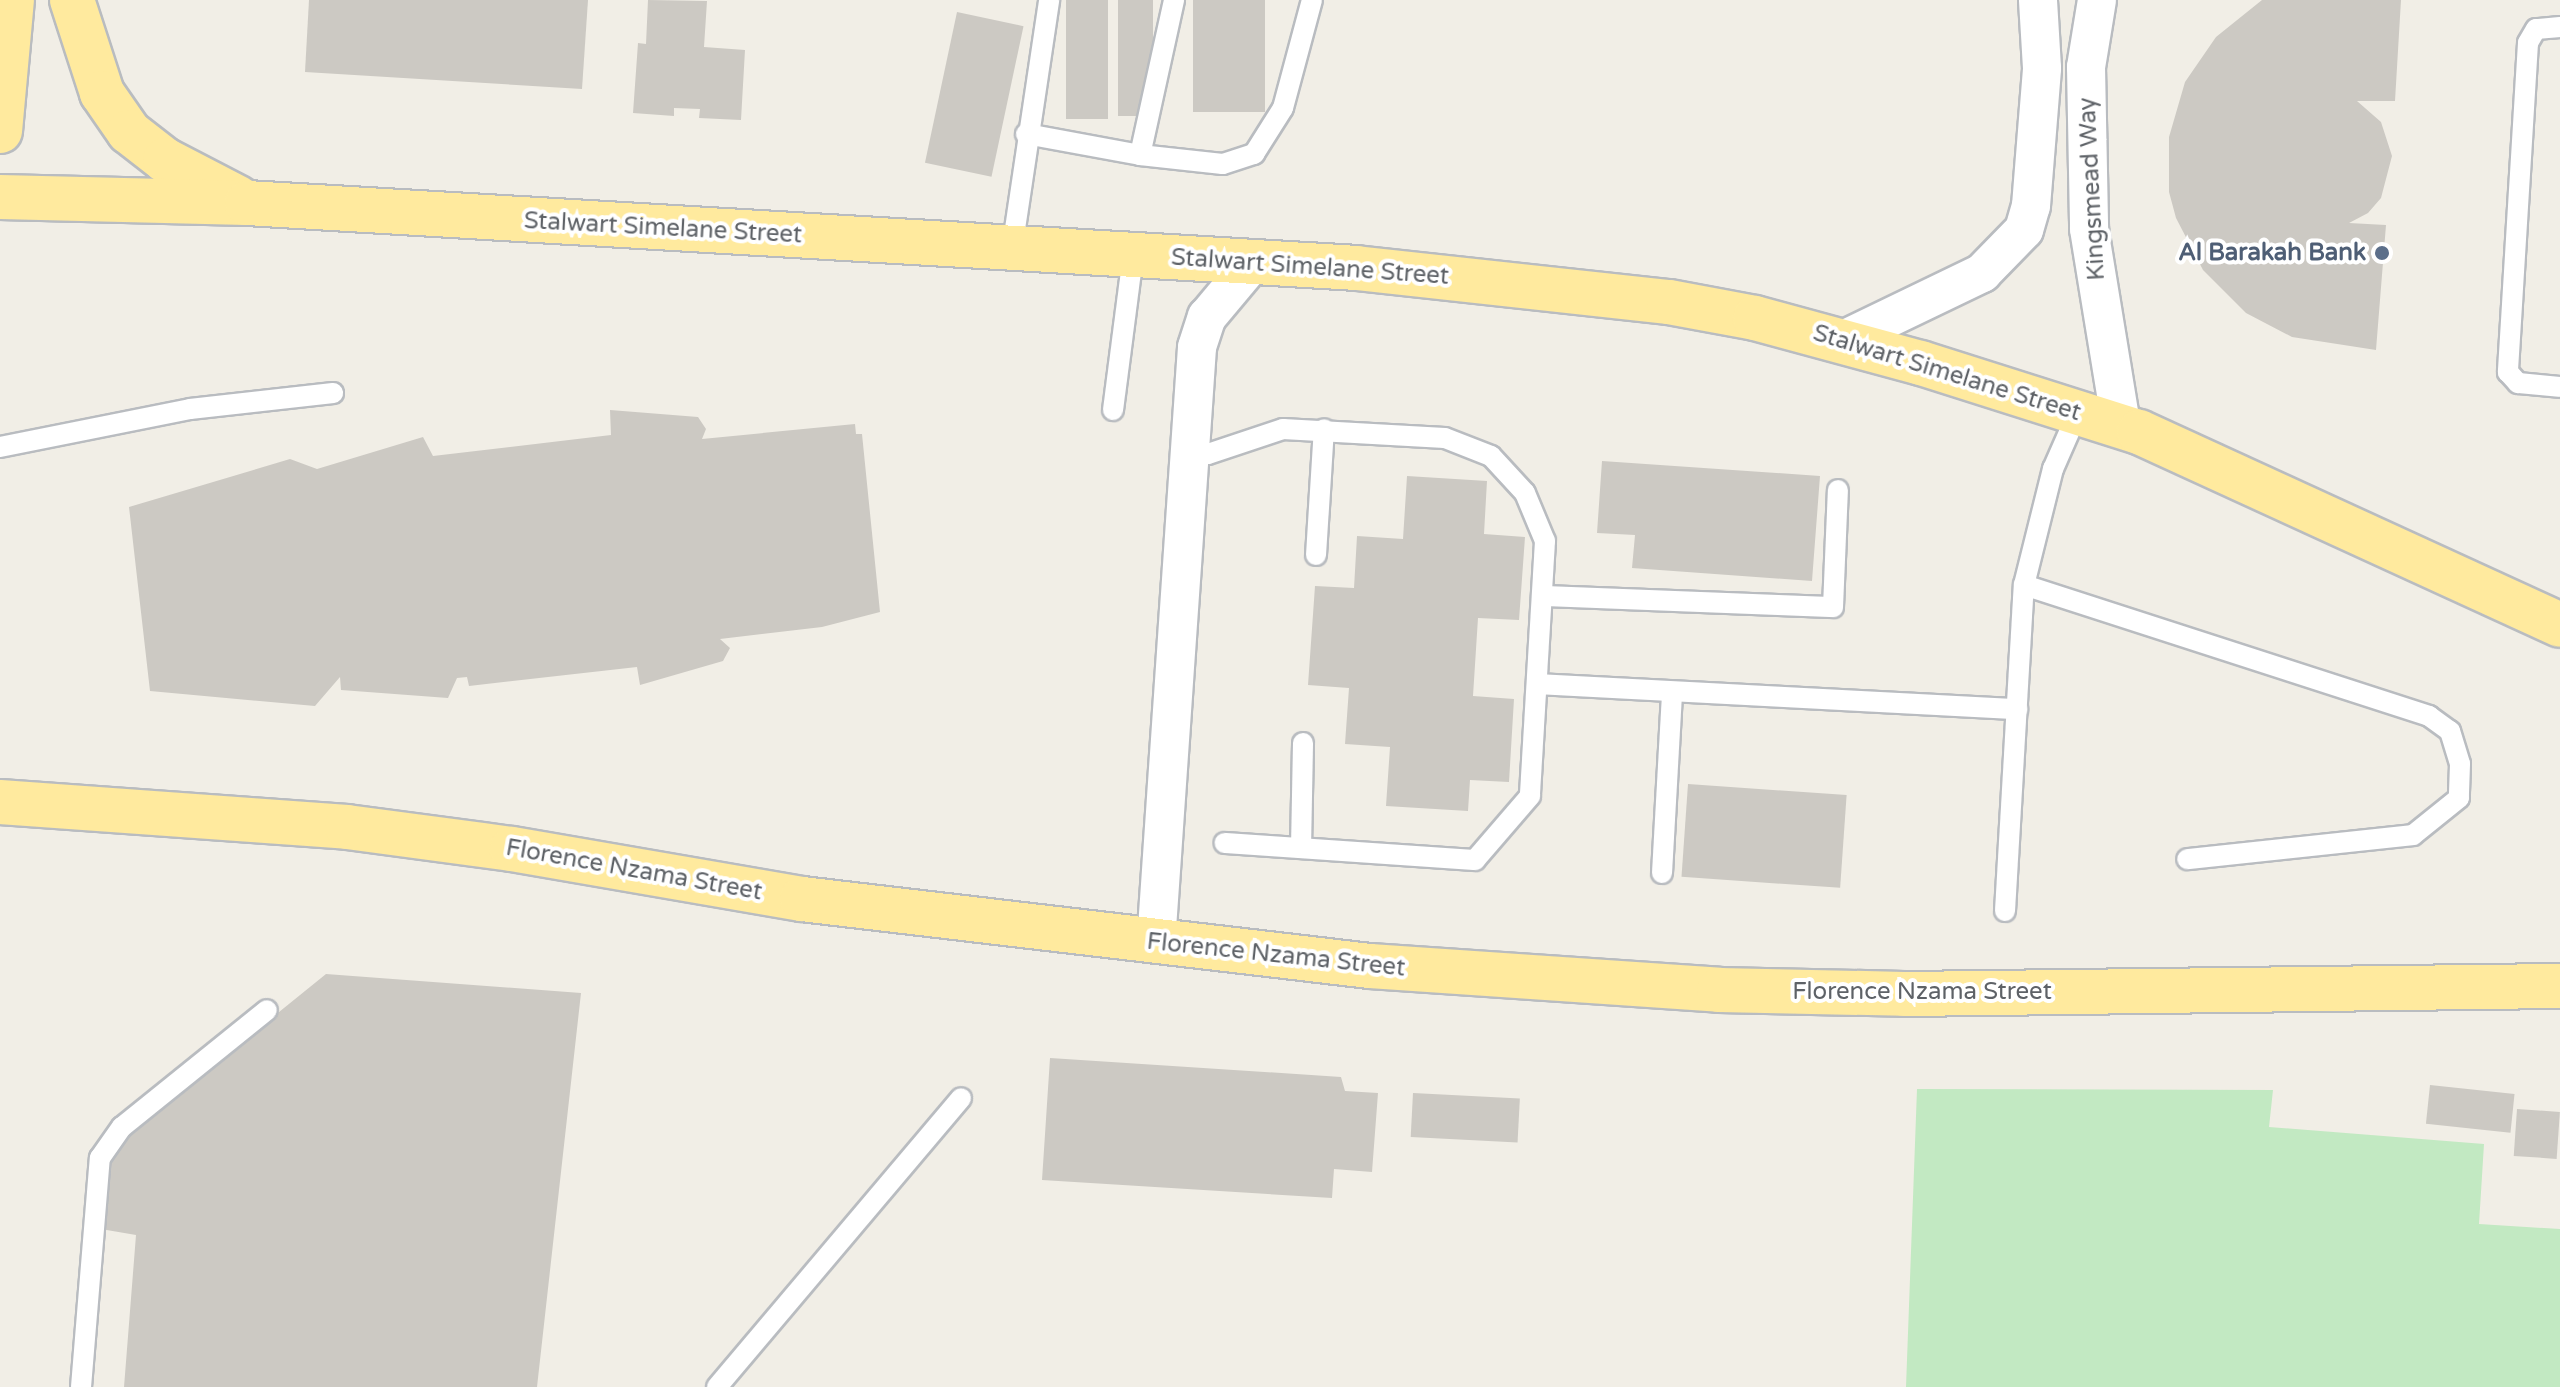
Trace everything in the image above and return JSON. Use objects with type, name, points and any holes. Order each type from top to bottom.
[{"type":"highway","points":[[0,131],[12,0]]},
{"type":"highway","points":[[72,0],[102,93],[129,132],[165,160],[247,203]]},
{"type":"highway","name":"Stalwart Simelane Street","points":[[0,197],[247,203],[1253,262],[1508,282],[1669,302],[1841,341],[2121,425],[2560,625]]},
{"type":"highway","name":"Florence Nzama Street","points":[[0,802],[347,827],[512,849],[802,899],[1370,966],[1719,990],[1904,994],[2560,986]]},
{"type":"street","name":"Kingsmead Way","points":[[1841,341],[1982,273],[2024,230],[2031,206],[2042,68],[2038,0]]},
{"type":"street","name":"Kingsmead Way","points":[[2097,0],[2086,67],[2089,229],[2121,425]]},
{"type":"street","points":[[1156,943],[1188,454],[1202,332],[1207,317],[1253,262]]},
{"type":"lane","points":[[1012,249],[1026,134],[1049,0]]},
{"type":"lane","points":[[1140,155],[1174,0]]},
{"type":"lane","points":[[1026,134],[1140,155],[1223,164],[1254,154],[1283,108],[1312,0]]},
{"type":"lane","points":[[2560,27],[2536,29],[2528,43],[2508,372],[2518,383],[2560,387]]},
{"type":"lane","points":[[1113,410],[1133,255]]},
{"type":"lane","points":[[0,447],[190,409],[333,393]]},
{"type":"lane","points":[[2005,911],[2024,585],[2053,469],[2078,412]]},
{"type":"lane","points":[[1188,454],[1208,454],[1283,429],[1445,438],[1491,456],[1525,493],[1545,541],[1530,796],[1475,860],[1225,843]]},
{"type":"lane","points":[[1316,555],[1324,429]]},
{"type":"lane","points":[[1542,596],[1833,607],[1838,490]]},
{"type":"lane","points":[[2024,585],[2429,716],[2450,731],[2460,764],[2459,798],[2413,835],[2187,859]]},
{"type":"lane","points":[[1537,684],[2017,709]]},
{"type":"lane","points":[[1662,873],[1672,692]]},
{"type":"lane","points":[[1301,848],[1303,743]]},
{"type":"lane","points":[[81,1387],[100,1158],[122,1127],[267,1010]]},
{"type":"lane","points":[[717,1387],[961,1098]]},
{"type":"green space","points":[[1917,1089],[2273,1090],[2269,1127],[2484,1144],[2479,1224],[2560,1229],[2560,1387],[1906,1387]]},
{"type":"building","points":[[309,0],[588,0],[582,89],[305,72]]},
{"type":"building","points":[[648,0],[707,1],[704,47],[745,50],[741,120],[699,118],[700,109],[674,108],[674,116],[633,113],[638,43],[646,44]]},
{"type":"building","points":[[1066,0],[1108,0],[1108,119],[1066,119]]},
{"type":"building","points":[[1118,0],[1153,0],[1153,116],[1118,116]]},
{"type":"building","points":[[1193,0],[1265,0],[1265,112],[1193,112]]},
{"type":"building","points":[[2262,0],[2401,0],[2395,101],[2357,101],[2381,122],[2392,156],[2381,198],[2368,213],[2349,223],[2386,225],[2376,350],[2292,337],[2246,313],[2203,270],[2176,218],[2169,192],[2169,137],[2185,82],[2216,37]]},
{"type":"building","points":[[957,12],[1024,26],[991,177],[925,163]]},
{"type":"building","points":[[610,410],[698,417],[706,429],[702,439],[855,424],[856,434],[862,434],[880,612],[822,627],[720,639],[730,648],[723,661],[640,685],[637,667],[469,686],[467,677],[457,678],[448,698],[341,690],[340,677],[315,706],[150,691],[129,507],[290,459],[317,469],[423,437],[433,456],[611,435]]},
{"type":"building","points":[[1602,461],[1820,476],[1812,581],[1632,568],[1635,535],[1597,533]]},
{"type":"building","points":[[1407,476],[1487,481],[1484,534],[1525,537],[1519,620],[1478,618],[1473,696],[1514,699],[1509,782],[1470,780],[1468,811],[1386,806],[1390,747],[1345,744],[1349,688],[1308,685],[1315,586],[1354,588],[1357,536],[1403,539]]},
{"type":"building","points":[[1688,784],[1847,795],[1840,888],[1682,877]]},
{"type":"building","points":[[326,974],[581,993],[537,1387],[124,1387],[136,1235],[95,1228],[111,1148]]},
{"type":"building","points":[[1050,1058],[1341,1077],[1345,1091],[1378,1093],[1372,1172],[1334,1169],[1332,1198],[1042,1180]]},
{"type":"building","points":[[2430,1085],[2515,1094],[2510,1133],[2426,1124]]},
{"type":"building","points":[[1413,1093],[1520,1099],[1518,1143],[1411,1137]]},
{"type":"building","points":[[2517,1109],[2560,1112],[2557,1159],[2514,1156]]},
{"type":"place","name":"Al Barakah Bank","points":[[2382,253]]}]
